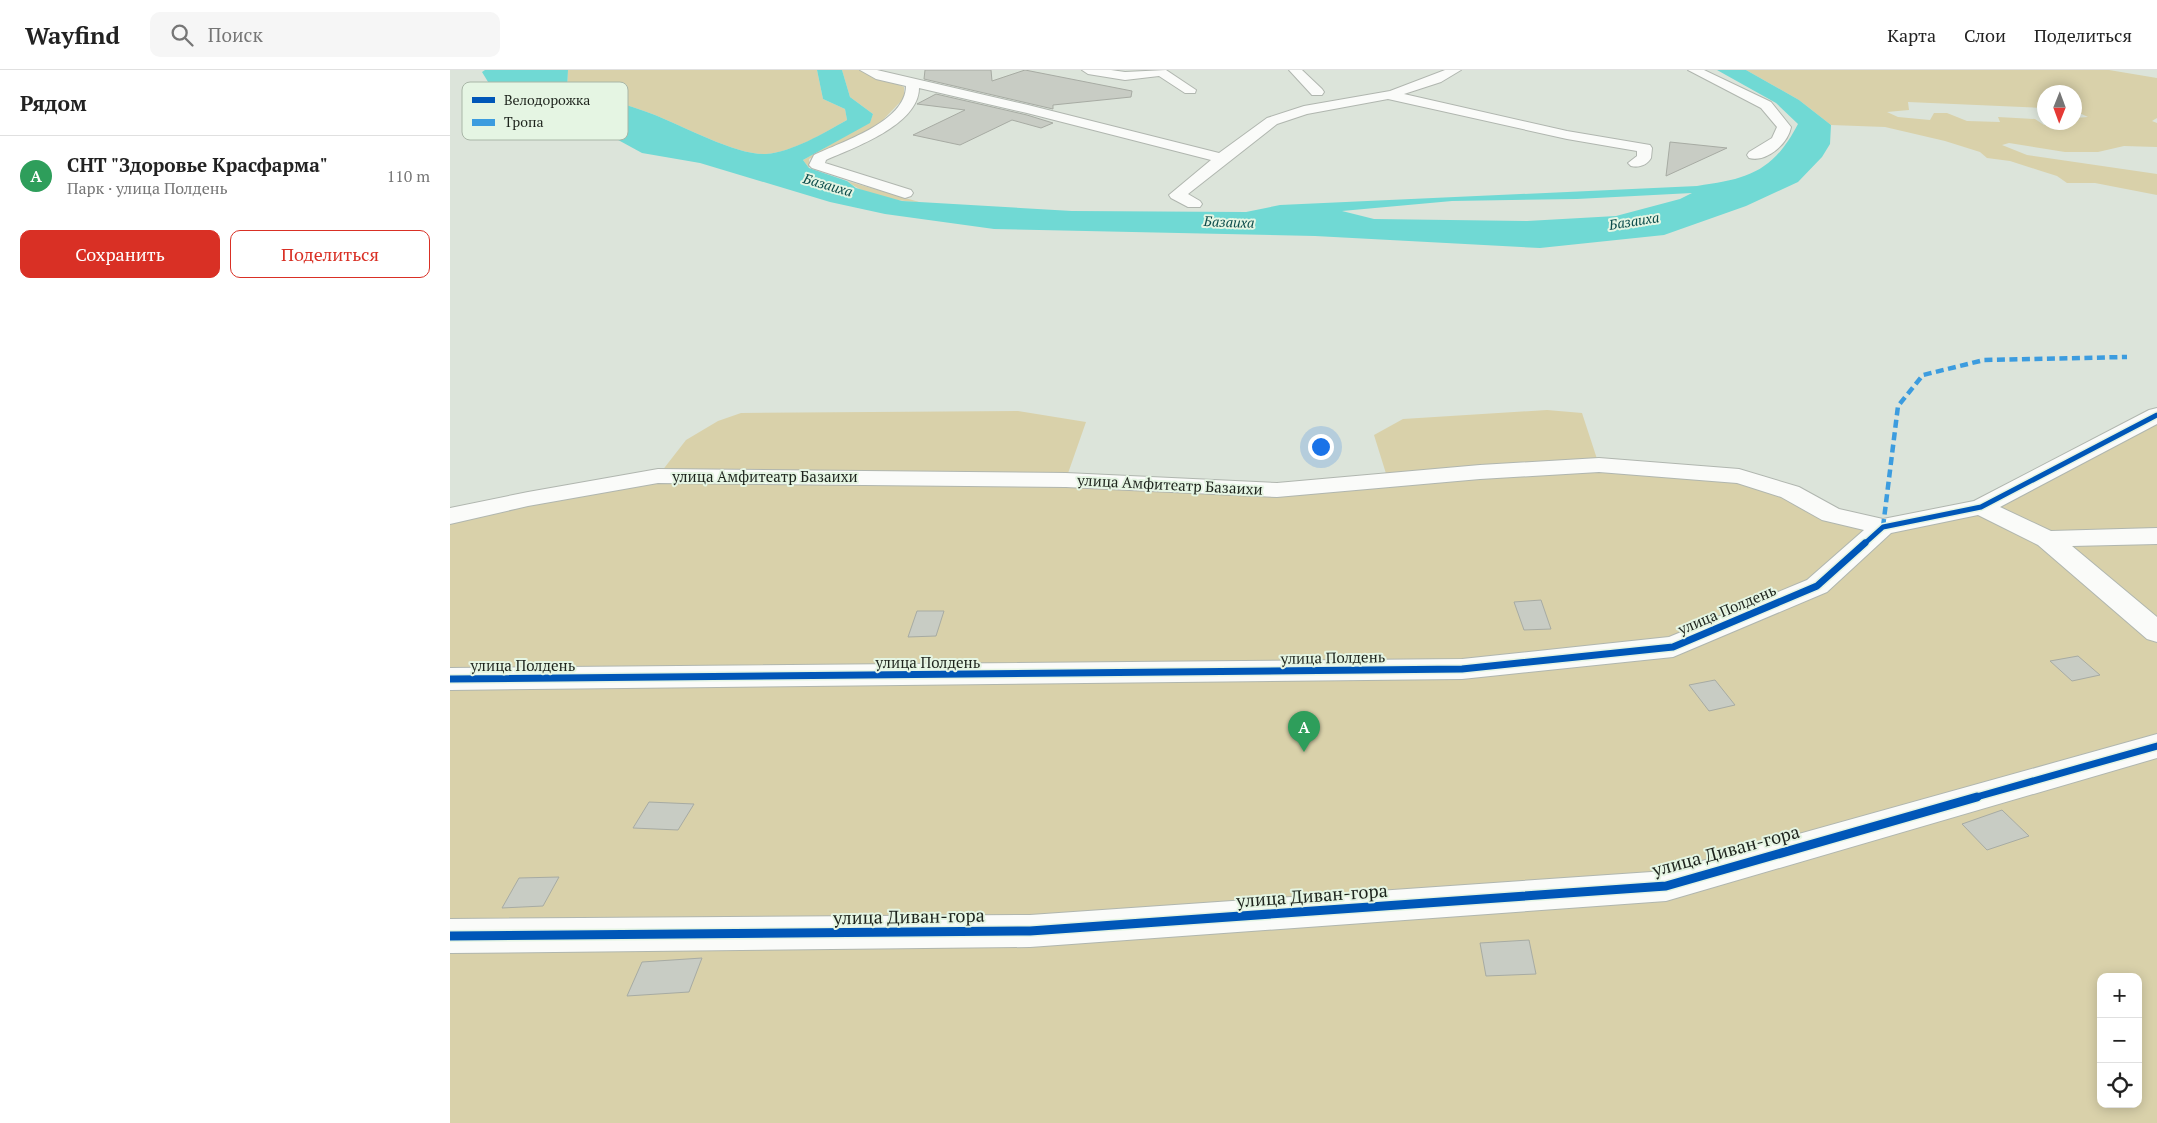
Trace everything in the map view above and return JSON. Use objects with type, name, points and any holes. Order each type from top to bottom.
[{"type":"street","points":[[866,70],[880,76],[1028,109],[1222,158]]},
{"type":"street","points":[[1088,70],[1125,76],[1161,71],[1190,90]]},
{"type":"street","points":[[1295,70],[1317,92]]},
{"type":"street","points":[[1194,204],[1177,195],[1222,158],[1272,121],[1304,110],[1387,95],[1437,79],[1454,70]]},
{"type":"street","points":[[1694,70],[1766,105],[1784,127],[1784,133],[1775,146],[1754,155]]},
{"type":"street","points":[[905,193],[817,165],[818,158],[877,131],[898,117],[912,97],[912,82]]},
{"type":"street","points":[[1387,95],[1567,135],[1645,148],[1644,158],[1636,162]]},
{"type":"street","points":[[1883,527],[1981,507],[2154,418]]},
{"type":"street","name":"улица Амфитеатр Базаихи","points":[[450,516],[528,499],[658,476],[1066,480],[1276,490],[1480,472],[1599,465],[1740,476],[1790,492],[1831,516],[1883,527]]},
{"type":"street","points":[[1981,507],[2047,539],[2157,632]]},
{"type":"street","name":"улица Полдень","points":[[450,679],[1462,669],[1673,647],[1817,586],[1883,527]]},
{"type":"street","points":[[2047,539],[2157,536]]},
{"type":"street","name":"улица Диван-гора","points":[[450,936],[1030,931],[1666,886],[2157,746]]},
{"type":"shaded area","points":[[568,70],[817,70],[823,99],[845,109],[847,120],[787,150],[766,154],[755,153],[726,145],[628,106],[628,82],[567,82]]},
{"type":"shaded area","points":[[842,70],[861,70],[904,87],[904,98],[881,122],[869,130],[809,159],[809,168],[803,160],[870,122],[873,114],[850,97]]},
{"type":"shaded area","points":[[1746,70],[2109,70],[2157,78],[2157,118],[2152,121],[2157,123],[2157,147],[2124,146],[2098,152],[2065,152],[2009,143],[2002,145],[2027,155],[2157,174],[2157,195],[2095,183],[2067,183],[2057,176],[2010,161],[1987,158],[1980,152],[1945,141],[1885,127],[1831,125],[1799,100]],"holes":[[[2037,85],[2082,85],[2082,114],[2088,117],[2082,117],[2082,130],[2037,130],[2037,120],[2035,119],[1998,117],[2000,122],[1967,121],[1947,113],[1934,113],[1930,120],[1898,117],[1887,112],[1909,110],[1908,102],[2037,108]]]},
{"type":"shaded area","points":[[847,181],[919,202],[882,197],[863,190]]},
{"type":"shaded area","points":[[1547,410],[1582,413],[1599,465],[1739,476],[1883,527],[1981,507],[2157,415],[2157,1123],[450,1123],[450,516],[658,476],[686,440],[718,421],[741,413],[1018,411],[1086,422],[1066,479],[1277,490],[1388,480],[1374,435],[1403,419]]},
{"type":"water","points":[[485,70],[568,70],[567,82],[488,82],[482,72]]},
{"type":"water","name":"Базаиха","points":[[817,70],[842,70],[850,97],[873,114],[870,123],[803,160],[809,168],[847,181],[856,188],[902,201],[1072,211],[1246,212],[1280,205],[1697,186],[1731,180],[1745,176],[1769,163],[1789,140],[1798,124],[1776,103],[1717,70],[1746,70],[1799,100],[1831,125],[1830,144],[1822,157],[1798,182],[1746,206],[1664,235],[1540,248],[1315,236],[994,229],[885,214],[830,202],[700,163],[642,153],[618,140],[628,140],[628,106],[655,115],[741,150],[766,154],[797,146],[847,120],[845,109],[823,99]],"holes":[[[1692,193],[1680,199],[1616,216],[1527,221],[1374,219],[1342,211],[1452,201],[1577,199]]]},
{"type":"building","points":[[925,70],[991,70],[992,81],[1025,70],[1132,91],[1131,97],[1053,105],[1053,109],[924,79]]},
{"type":"building","points":[[936,94],[1027,115],[1053,123],[1041,128],[1012,120],[960,145],[913,135],[965,110],[917,104]]},
{"type":"building","points":[[1670,142],[1727,148],[1666,176]]},
{"type":"building","points":[[1541,600],[1551,629],[1524,630],[1514,602]]},
{"type":"building","points":[[917,611],[944,611],[936,636],[908,637]]},
{"type":"building","points":[[2078,656],[2100,675],[2072,681],[2050,661]]},
{"type":"building","points":[[1715,680],[1735,705],[1709,711],[1689,685]]},
{"type":"building","points":[[649,802],[694,804],[678,830],[633,828]]},
{"type":"building","points":[[2002,810],[2029,836],[1987,850],[1962,824]]},
{"type":"building","points":[[559,877],[543,906],[502,908],[519,878]]},
{"type":"building","points":[[1529,940],[1536,974],[1486,976],[1480,943]]},
{"type":"building","points":[[702,958],[689,992],[627,996],[642,962]]},
{"type":"marked path","points":[[1883,527],[1898,406],[1923,375],[1984,360],[2127,357]]},
{"type":"cycle path","points":[[450,679],[1462,669],[1673,647],[1817,586],[1883,527],[1981,507],[2157,415]]},
{"type":"cycle path","points":[[450,936],[1030,931],[1666,886],[2157,746]]},
{"type":"place","name":"СНТ \"Здоровье Красфарма\"","points":[[1304,752]]}]
